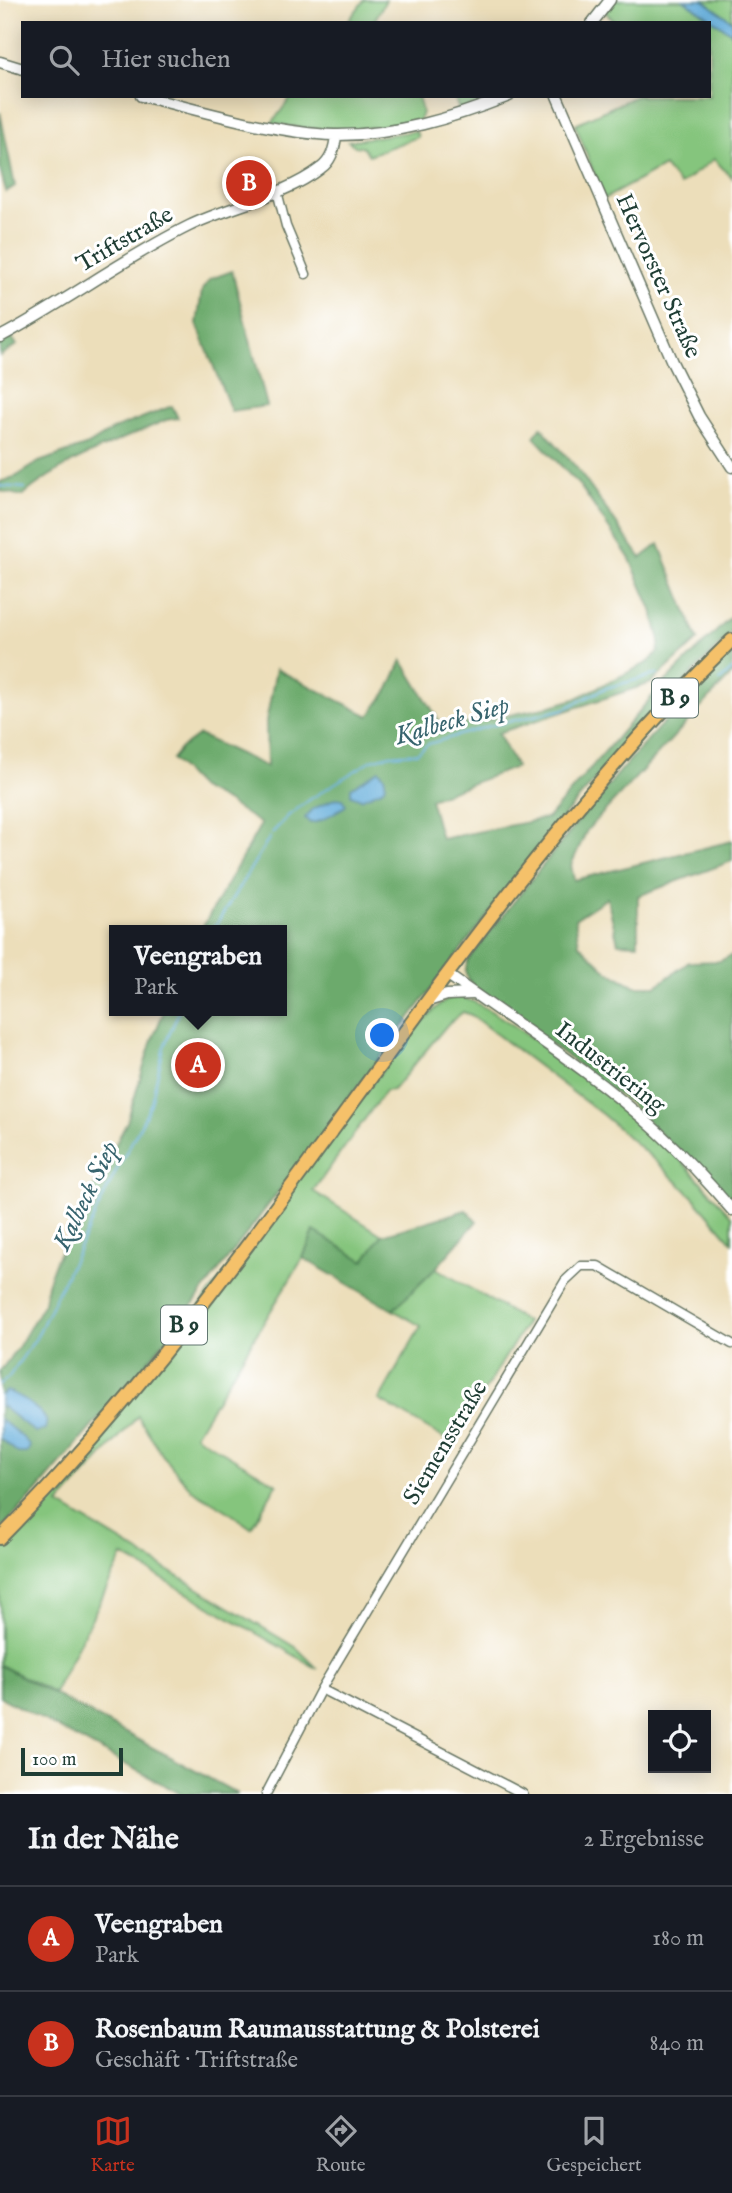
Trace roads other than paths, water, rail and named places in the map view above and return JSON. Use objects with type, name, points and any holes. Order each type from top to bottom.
[{"type":"main road","name":"B 9","points":[[0,1538],[74,1460],[154,1363],[428,1001],[619,758],[732,640]]},
{"type":"street","points":[[594,21],[610,0]]},
{"type":"street","points":[[0,62],[21,68]]},
{"type":"street","points":[[150,98],[302,132],[336,135],[377,133],[431,123],[503,98]]},
{"type":"street","name":"Hervorster Straße","points":[[558,98],[672,362],[699,416],[732,467]]},
{"type":"street","name":"Triftstraße","points":[[0,337],[189,226],[277,191],[325,166],[331,156],[336,135]]},
{"type":"street","points":[[277,191],[286,226],[306,274]]},
{"type":"street","name":"Industriering","points":[[448,975],[554,1050],[631,1109],[659,1133],[732,1210]]},
{"type":"street","points":[[428,1001],[447,995],[474,994]]},
{"type":"street","name":"Siemensstraße","points":[[266,1794],[321,1689],[565,1281],[581,1266],[598,1266],[732,1344]]},
{"type":"street","points":[[321,1689],[523,1794]]},
{"type":"water","points":[[684,0],[703,0],[732,21],[732,33]]},
{"type":"water","points":[[379,770],[386,785],[382,790],[361,799],[351,795],[351,788]]},
{"type":"water","points":[[336,798],[342,799],[346,805],[319,821],[310,823],[305,818],[313,809]]},
{"type":"water","points":[[6,1391],[33,1406],[46,1421],[45,1429],[36,1433],[0,1405],[0,1396]]},
{"type":"water","points":[[0,1419],[27,1442],[30,1446],[27,1453],[18,1453],[0,1438]]},
{"type":"waterway","points":[[0,486],[25,488]]},
{"type":"waterway","name":"Kalbeck Siep","points":[[720,681],[732,670]]},
{"type":"waterway","name":"Kalbeck Siep","points":[[272,833],[289,815],[312,798],[372,760],[390,755],[417,753],[428,744],[564,709],[606,688],[658,674]]},
{"type":"waterway","name":"Kalbeck Siep","points":[[216,925],[270,837]]},
{"type":"waterway","name":"Kalbeck Siep","points":[[0,1384],[8,1378],[36,1338],[142,1123],[151,1103],[164,1047],[177,1016]]},
{"type":"place","name":"Rosenbaum Raumausstattung & Polsterei","points":[[249,183]]},
{"type":"place","name":"Veengraben","points":[[198,1065]]}]
